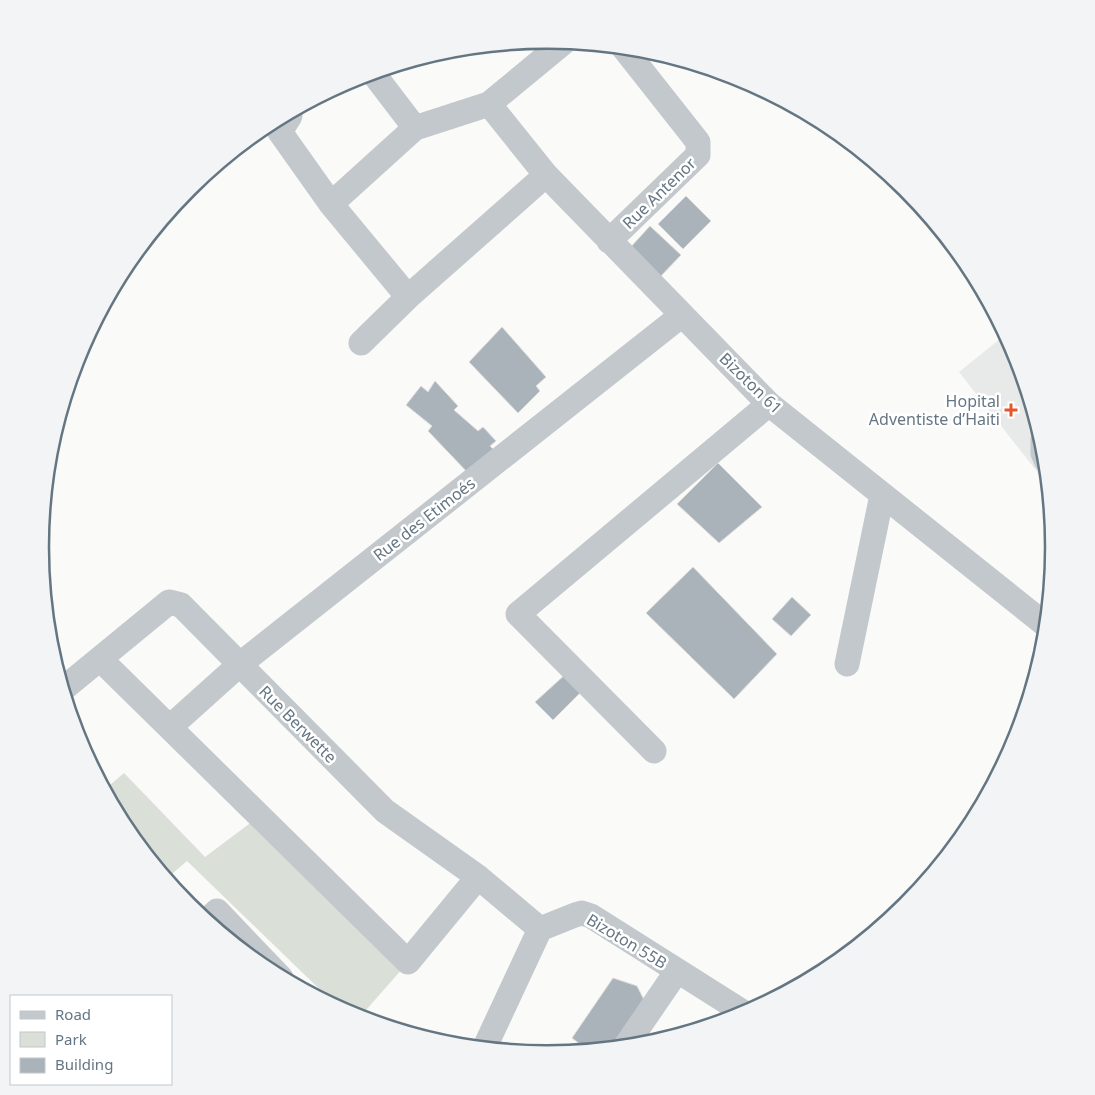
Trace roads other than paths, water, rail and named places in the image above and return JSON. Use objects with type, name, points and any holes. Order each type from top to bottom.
[{"type":"street","points":[[331,204],[415,128],[489,104],[555,49]]},
{"type":"street","name":"Rue Antenor","points":[[609,241],[698,155],[700,150],[698,142],[629,55]]},
{"type":"street","points":[[377,79],[415,128]]},
{"type":"street","name":"Bizoton 61","points":[[489,104],[546,175],[769,404],[1041,621]]},
{"type":"street","points":[[285,124],[280,132],[331,204],[408,297]]},
{"type":"street","points":[[361,343],[408,297],[546,175]]},
{"type":"street","name":"Rue des Etimoés","points":[[170,728],[240,665],[682,315]]},
{"type":"street","points":[[654,752],[518,614],[769,404]]},
{"type":"street","points":[[847,664],[882,495]]},
{"type":"street","name":"Rue Berwette","points":[[68,685],[169,602],[176,602],[385,810],[478,877],[540,929]]},
{"type":"street","points":[[100,659],[408,962],[478,877]]},
{"type":"street","name":"Bizoton 55B","points":[[540,929],[582,914],[591,916],[737,1008]]},
{"type":"street","points":[[487,1042],[540,929]]},
{"type":"street","points":[[630,1039],[677,971]]},
{"type":"place","name":"Hopital Adventiste d’Haiti","points":[[1011,410]]}]
